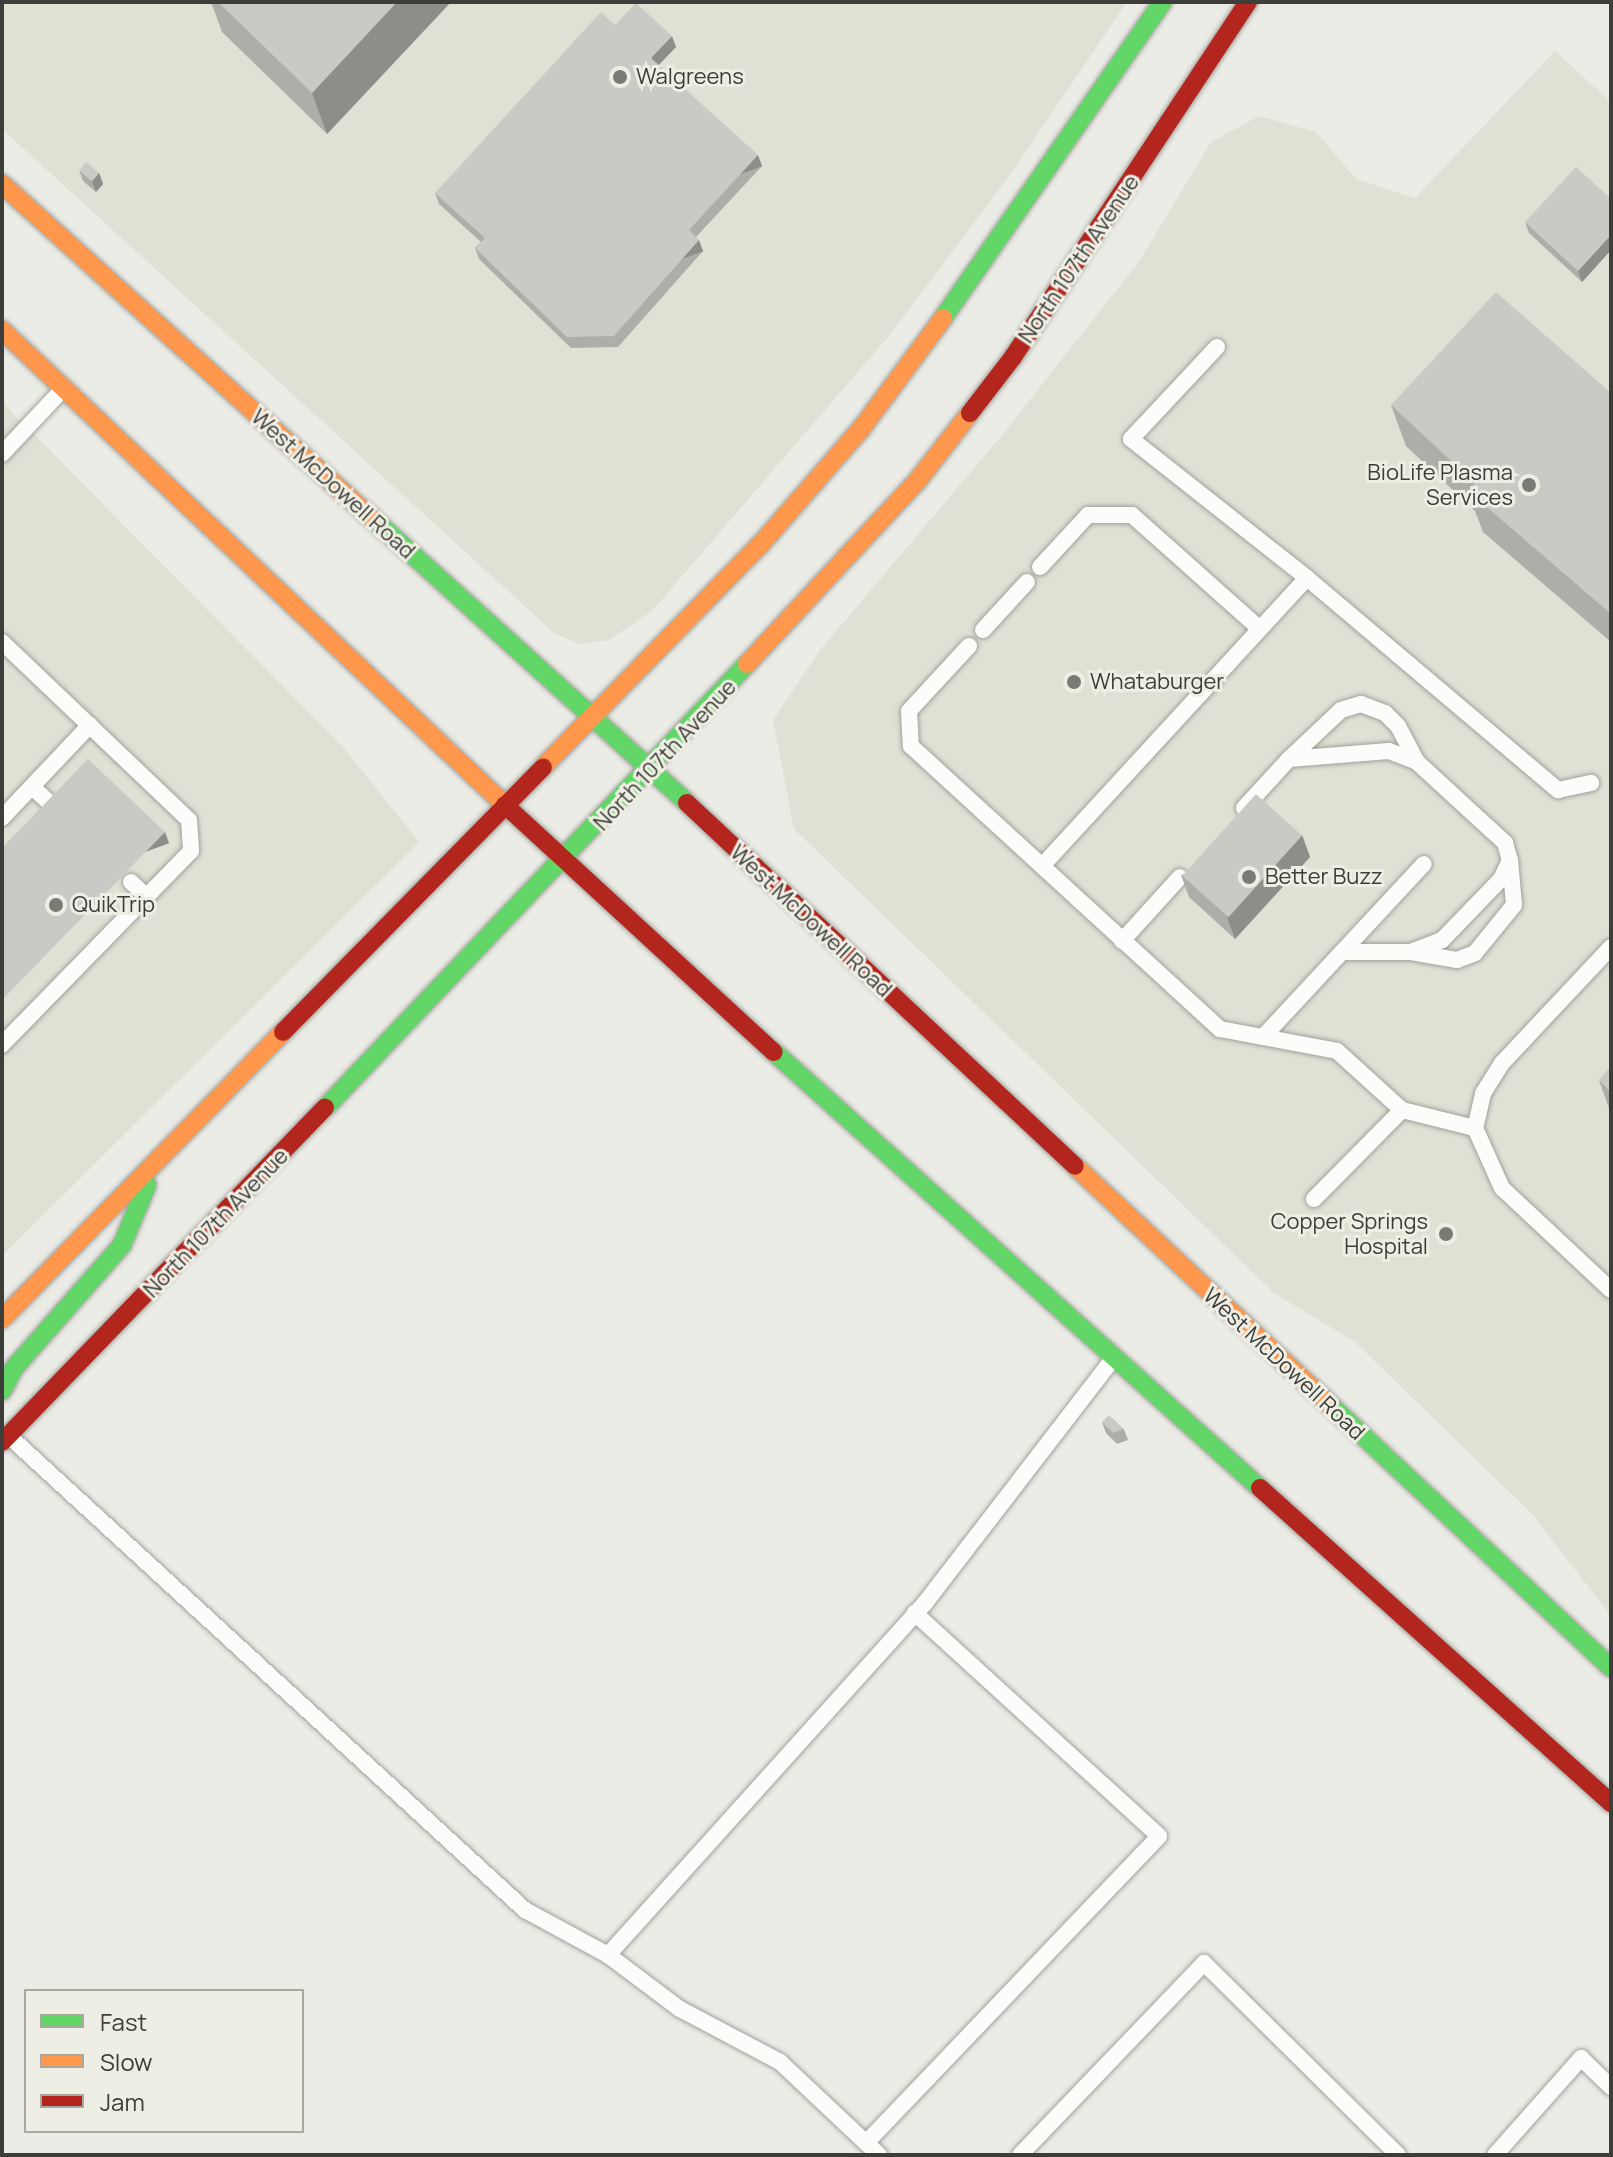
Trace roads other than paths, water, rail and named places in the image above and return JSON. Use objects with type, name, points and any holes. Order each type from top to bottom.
[{"type":"main road","points":[[2,1319],[154,1168],[590,715],[760,545],[861,429],[1004,235],[1163,2]]},
{"type":"main road","name":"North 107th Avenue","points":[[4,1433],[651,770],[937,456],[1013,357],[1248,2]]},
{"type":"main road","name":"West McDowell Road","points":[[2,184],[651,770],[1611,1668]]},
{"type":"main road","points":[[2,330],[504,804],[1114,1358],[1611,1803]]},
{"type":"main road","points":[[2,1391],[14,1368],[122,1245],[154,1168]]},
{"type":"lane","points":[[1217,347],[1131,439],[1307,578],[1558,790],[1591,783]]},
{"type":"lane","points":[[2,454],[63,389]]},
{"type":"lane","points":[[1040,567],[1088,515],[1132,515],[1260,629]]},
{"type":"lane","points":[[1042,866],[1307,578]]},
{"type":"lane","points":[[983,630],[1027,582]]},
{"type":"lane","points":[[2,642],[189,820],[191,851],[2,1045]]},
{"type":"lane","points":[[969,646],[909,711],[911,746],[1220,1029],[1337,1051],[1402,1110],[1475,1128]]},
{"type":"lane","points":[[1236,816],[1289,759],[1341,710],[1361,704],[1385,713],[1398,726],[1417,762],[1505,843],[1510,860],[1514,905],[1475,953],[1457,960],[1411,952],[1342,952]]},
{"type":"lane","points":[[2,818],[90,725]]},
{"type":"lane","points":[[1289,759],[1389,751],[1417,762]]},
{"type":"lane","points":[[32,787],[55,808]]},
{"type":"lane","points":[[1411,952],[1442,940],[1501,879],[1510,860]]},
{"type":"lane","points":[[1263,1037],[1424,864]]},
{"type":"lane","points":[[1122,941],[1180,877]]},
{"type":"lane","points":[[131,882],[147,897]]},
{"type":"lane","points":[[88,927],[103,941]]},
{"type":"lane","points":[[1611,947],[1502,1063],[1483,1094],[1475,1128],[1502,1188],[1611,1290]]},
{"type":"lane","points":[[45,972],[60,986]]},
{"type":"lane","points":[[1314,1199],[1402,1110]]},
{"type":"lane","points":[[608,1955],[915,1613],[1114,1358]]},
{"type":"lane","points":[[4,1433],[525,1910],[608,1955],[680,2009],[780,2062],[879,2155]]},
{"type":"lane","points":[[866,2143],[1159,1836],[915,1613]]},
{"type":"lane","points":[[1020,2155],[1204,1963],[1398,2155]]},
{"type":"lane","points":[[1495,2155],[1581,2058],[1611,2087]]},
{"type":"place","name":"Walgreens","points":[[620,77]]},
{"type":"place","name":"BioLife Plasma Services","points":[[1529,485]]},
{"type":"place","name":"Whataburger","points":[[1074,682]]},
{"type":"place","name":"Better Buzz","points":[[1249,877]]},
{"type":"place","name":"QuikTrip","points":[[56,905]]},
{"type":"place","name":"Copper Springs Hospital","points":[[1446,1234]]}]
